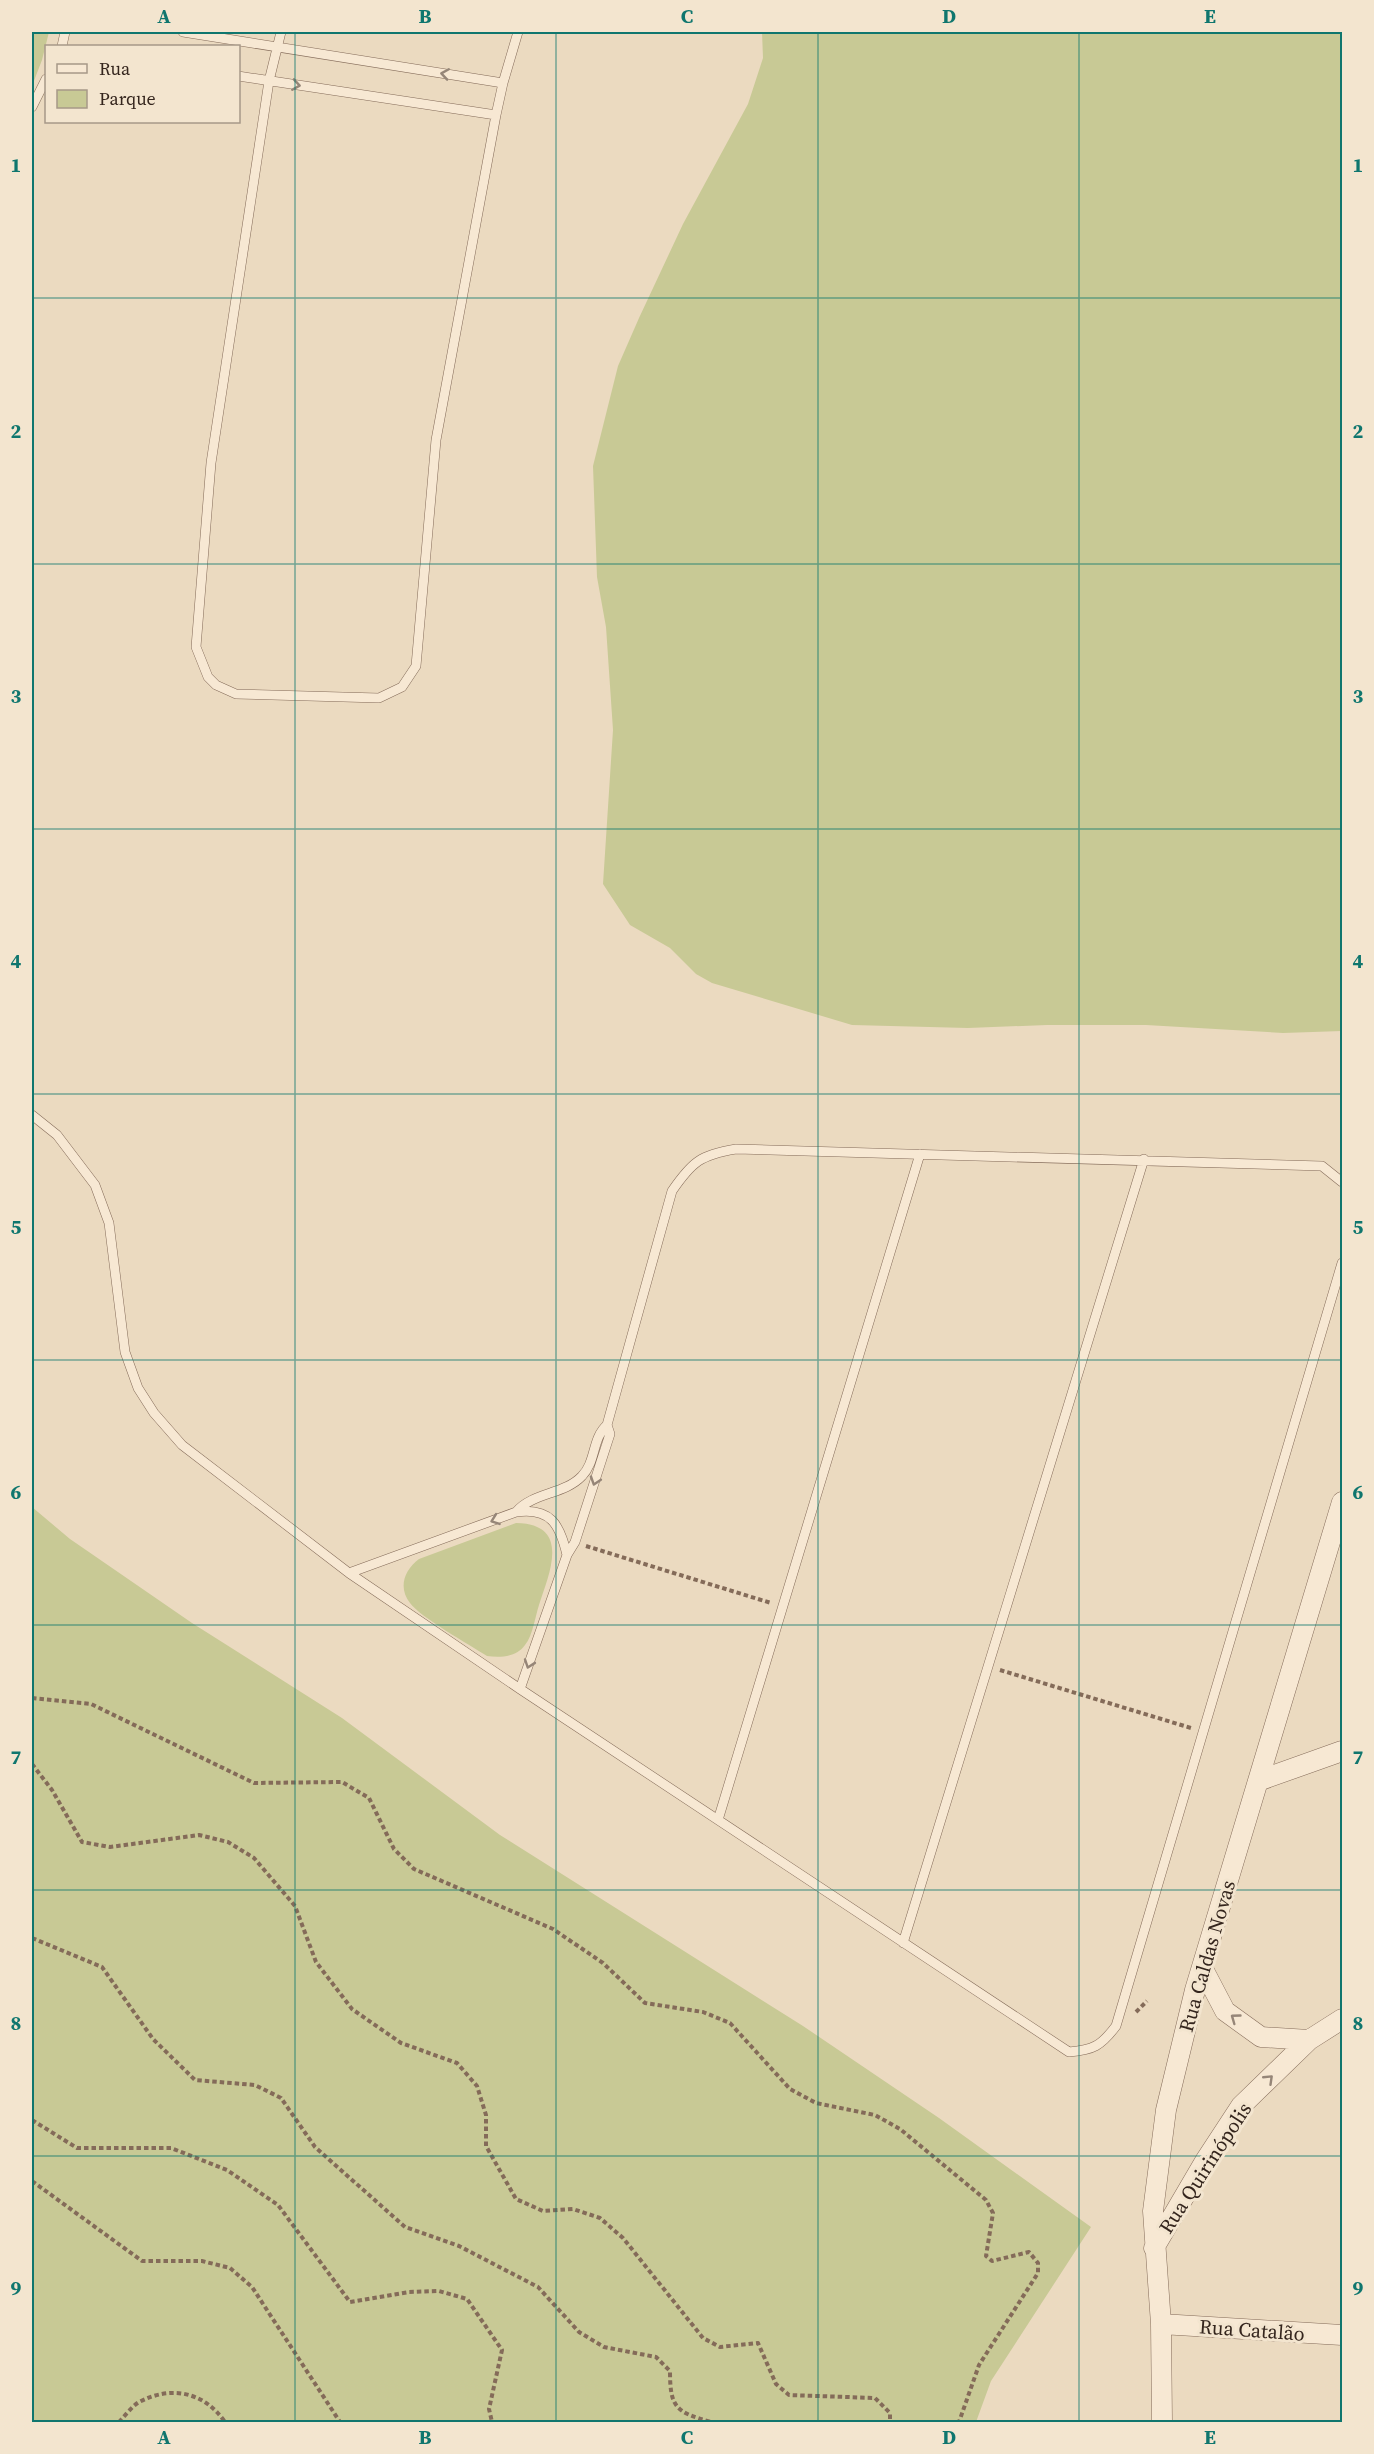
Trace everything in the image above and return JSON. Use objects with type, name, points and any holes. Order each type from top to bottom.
[{"type":"street","name":"Rua Caldas Novas","points":[[1162,2422],[1161,2324],[1153,2211],[1166,2110],[1202,1967],[1342,1502]]},
{"type":"street","points":[[1258,1781],[1342,1751]]},
{"type":"street","points":[[1202,1967],[1225,2011],[1261,2037],[1309,2040]]},
{"type":"street","name":"Rua Quirinópolis","points":[[1154,2248],[1205,2161],[1241,2106],[1309,2040],[1342,2019]]},
{"type":"street","name":"Rua Catalão","points":[[1161,2324],[1342,2335]]},
{"type":"lane","points":[[183,32],[502,83]]},
{"type":"lane","points":[[281,32],[270,81],[211,463],[196,647],[208,677],[216,685],[236,694],[379,698],[402,687],[416,666],[436,440],[502,83],[518,32]]},
{"type":"lane","points":[[240,76],[496,115]]},
{"type":"lane","points":[[32,107],[45,81]]},
{"type":"lane","points":[[32,1115],[57,1135],[95,1185],[109,1223],[125,1353],[138,1388],[154,1413],[182,1445],[349,1573],[520,1689],[1069,2052],[1090,2050],[1106,2039],[1116,2026],[1342,1263]]},
{"type":"lane","points":[[520,1689],[567,1555],[575,1542],[610,1434],[607,1425],[672,1191],[688,1167],[712,1153],[736,1149],[1322,1166],[1342,1182]]},
{"type":"lane","points":[[718,1820],[920,1154]]},
{"type":"lane","points":[[903,1943],[1144,1160]]},
{"type":"lane","points":[[516,1512],[525,1502],[569,1485],[580,1478],[587,1471],[601,1430],[607,1425]]},
{"type":"lane","points":[[349,1573],[516,1512],[531,1510],[548,1515],[562,1535],[567,1555]]},
{"type":"path","points":[[575,1542],[783,1607]]},
{"type":"path","points":[[988,1666],[1203,1732]]},
{"type":"path","points":[[32,1698],[90,1704],[254,1783],[342,1782],[369,1798],[394,1849],[414,1869],[553,1929],[603,1963],[645,2002],[703,2012],[730,2023],[790,2089],[816,2103],[875,2115],[900,2129],[986,2200],[993,2213],[986,2256],[992,2261],[1029,2252],[1038,2263],[1038,2273],[979,2365],[959,2422]]},
{"type":"path","points":[[32,1764],[52,1790],[82,1842],[110,1847],[199,1835],[228,1842],[254,1858],[295,1906],[316,1962],[352,2010],[401,2043],[457,2063],[477,2086],[486,2115],[486,2146],[516,2199],[543,2211],[573,2209],[600,2218],[623,2238],[704,2338],[720,2347],[758,2343],[776,2384],[789,2395],[875,2398],[890,2413],[890,2422]]},
{"type":"path","points":[[32,1938],[102,1967],[153,2039],[195,2080],[255,2085],[281,2098],[315,2147],[405,2227],[459,2246],[537,2287],[579,2332],[604,2347],[656,2357],[670,2371],[670,2395],[684,2415],[711,2422]]},
{"type":"path","points":[[32,2120],[77,2148],[171,2148],[227,2170],[278,2205],[350,2302],[429,2291],[439,2291],[467,2299],[502,2350],[489,2409],[492,2422]]},
{"type":"path","points":[[32,2181],[142,2261],[202,2261],[230,2268],[252,2287],[340,2422]]},
{"type":"path","points":[[119,2422],[137,2403],[165,2392],[194,2395],[218,2412],[225,2422]]},
{"type":"green space","points":[[32,32],[49,32],[42,60],[32,86]]},
{"type":"green space","points":[[762,32],[1342,32],[1342,1031],[1283,1033],[1146,1025],[968,1028],[852,1025],[712,983],[696,974],[670,948],[630,925],[603,884],[613,730],[606,627],[597,577],[593,466],[618,366],[683,224],[748,104],[763,58]]},
{"type":"green space","points":[[32,1507],[70,1539],[192,1623],[342,1718],[500,1835],[803,2026],[939,2118],[1091,2227],[991,2381],[976,2422],[32,2422]]},
{"type":"green space","points":[[516,1523],[533,1526],[545,1532],[551,1541],[551,1566],[528,1641],[518,1652],[508,1656],[487,1656],[415,1609],[406,1597],[404,1580],[410,1568],[419,1559]]}]
